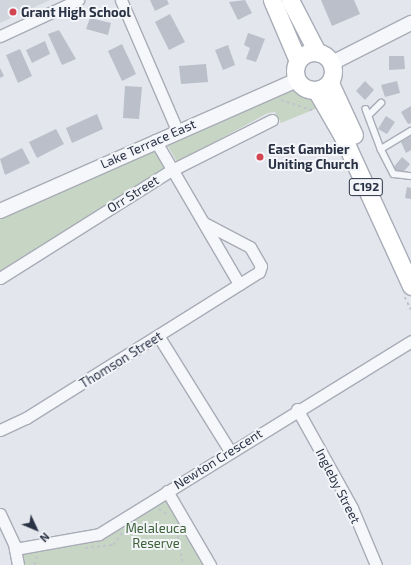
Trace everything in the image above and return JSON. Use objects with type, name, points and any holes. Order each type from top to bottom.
[{"type":"main road","points":[[272,0],[298,60],[297,80],[302,86],[323,86],[332,63],[317,52],[290,0]]},
{"type":"main road","points":[[298,60],[306,53],[317,52]]},
{"type":"main road","name":"C192","points":[[323,86],[411,258]]},
{"type":"main road","name":"C192","points":[[323,86],[342,135],[411,286]]},
{"type":"street","points":[[0,36],[78,0]]},
{"type":"street","points":[[121,0],[177,130]]},
{"type":"street","points":[[332,63],[411,23]]},
{"type":"street","name":"Lake Terrace East","points":[[0,211],[177,130],[297,80]]},
{"type":"street","name":"Orr Street","points":[[0,278],[170,171],[272,120]]},
{"type":"street","name":"Thomson Street","points":[[155,140],[170,171],[204,223],[239,284]]},
{"type":"street","name":"Thomson Street","points":[[0,430],[26,418],[159,337],[259,272],[261,266],[250,247],[204,223]]},
{"type":"street","points":[[159,337],[230,451]]},
{"type":"street","name":"Newton Crescent","points":[[15,549],[99,534],[297,409],[411,341]]},
{"type":"street","name":"Ingleby Street","points":[[297,409],[352,508],[376,565]]},
{"type":"street","points":[[167,491],[210,565]]},
{"type":"street","points":[[0,514],[15,549],[18,565]]},
{"type":"lane","points":[[368,115],[381,103]]},
{"type":"lane","points":[[366,109],[381,149],[394,174],[411,176]]},
{"type":"lane","points":[[381,149],[411,131]]},
{"type":"path","points":[[156,508],[173,520]]},
{"type":"path","points":[[175,524],[183,565]]},
{"type":"path","points":[[80,548],[113,545],[125,527]]},
{"type":"path","points":[[34,565],[41,551]]},
{"type":"shaded area","name":"Grant High School","points":[[0,0],[50,0],[0,23]]},
{"type":"green space","points":[[288,86],[297,94],[312,98],[320,107],[281,123],[275,112],[268,113],[177,162],[165,141]]},
{"type":"green space","points":[[155,145],[166,169],[0,273],[0,216]]},
{"type":"green space","name":"Melaleuca Reserve","points":[[165,497],[205,565],[24,565],[22,552],[100,539]]},
{"type":"building","points":[[150,0],[167,0],[169,4],[155,11]]},
{"type":"building","points":[[245,0],[252,13],[238,20],[229,2]]},
{"type":"building","points":[[321,0],[354,0],[360,14],[332,26]]},
{"type":"building","points":[[170,14],[185,42],[169,50],[155,22]]},
{"type":"building","points":[[90,18],[111,23],[108,35],[86,29]]},
{"type":"building","points":[[59,30],[76,59],[62,65],[48,34]]},
{"type":"building","points":[[248,33],[265,39],[256,62],[246,59],[250,48],[244,45]]},
{"type":"building","points":[[45,41],[50,54],[32,63],[26,50]]},
{"type":"building","points":[[122,44],[136,74],[122,81],[108,51]]},
{"type":"building","points":[[228,45],[235,65],[223,70],[215,50]]},
{"type":"building","points":[[20,49],[32,76],[18,83],[6,55]]},
{"type":"building","points":[[389,56],[404,56],[405,69],[389,70]]},
{"type":"building","points":[[206,64],[208,82],[181,84],[179,66]]},
{"type":"building","points":[[0,68],[4,76],[0,78]]},
{"type":"building","points":[[365,81],[374,90],[365,100],[356,91]]},
{"type":"building","points":[[397,81],[400,93],[385,97],[381,85]]},
{"type":"building","points":[[125,86],[142,87],[139,119],[123,118]]},
{"type":"building","points":[[411,106],[411,123],[408,124],[401,112]]},
{"type":"building","points":[[97,114],[103,129],[72,143],[66,128]]},
{"type":"building","points":[[386,116],[395,122],[387,134],[378,129]]},
{"type":"building","points":[[56,129],[64,144],[37,158],[29,142]]},
{"type":"building","points":[[411,136],[411,150],[406,153],[401,142]]},
{"type":"building","points":[[22,148],[30,163],[5,175],[0,159]]},
{"type":"building","points":[[402,157],[410,164],[401,175],[393,168]]},
{"type":"building","points":[[407,187],[411,188],[411,199],[405,198]]},
{"type":"place","name":"Grant High School","points":[[13,12]]},
{"type":"place","name":"East Gambier Uniting Church","points":[[260,157]]}]
